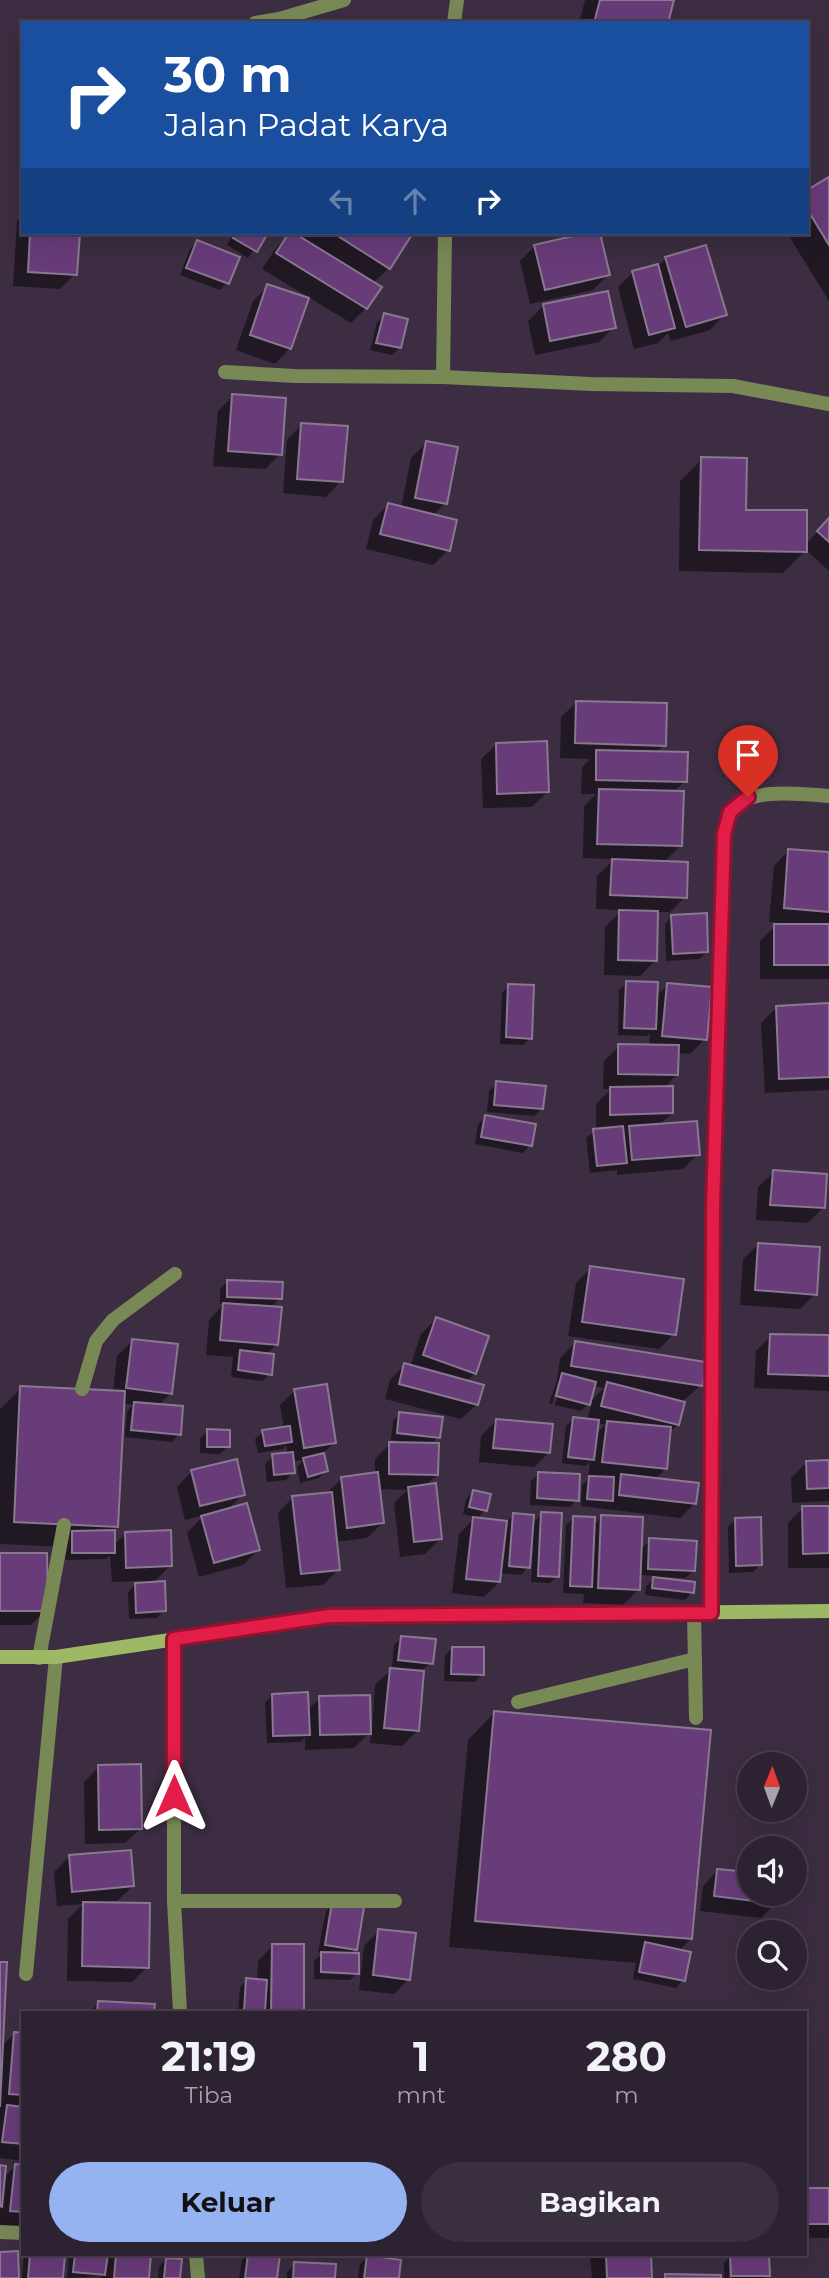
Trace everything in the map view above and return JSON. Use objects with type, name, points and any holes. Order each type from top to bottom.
[{"type":"street","points":[[267,21],[344,0]]},
{"type":"street","points":[[454,21],[457,0]]},
{"type":"street","points":[[443,377],[445,235]]},
{"type":"street","points":[[225,372],[733,386],[829,404]]},
{"type":"street","points":[[711,1613],[713,1208],[724,834],[730,812],[748,797],[792,793],[829,796]]},
{"type":"street","points":[[82,1389],[96,1340],[113,1320],[176,1275]]},
{"type":"street","points":[[39,1658],[64,1525]]},
{"type":"street","points":[[0,1657],[56,1657],[329,1616],[829,1611]]},
{"type":"street","points":[[694,1612],[696,1718]]},
{"type":"street","points":[[174,1639],[174,1901],[180,2011]]},
{"type":"street","points":[[26,1974],[56,1657]]},
{"type":"street","points":[[518,1702],[695,1659]]},
{"type":"street","points":[[174,1901],[395,1901]]},
{"type":"street","points":[[0,2232],[21,2233]]},
{"type":"street","points":[[196,2256],[198,2278]]},
{"type":"building","points":[[600,0],[674,0],[669,21],[595,21]]},
{"type":"building","points":[[829,177],[829,245],[809,212],[809,189]]},
{"type":"building","points":[[30,235],[80,235],[77,275],[28,272]]},
{"type":"building","points":[[234,235],[267,235],[257,252],[233,238]]},
{"type":"building","points":[[288,235],[297,235],[382,287],[367,309],[276,253]]},
{"type":"building","points":[[336,235],[412,235],[390,269]]},
{"type":"building","points":[[577,235],[600,235],[610,275],[545,290],[534,245]]},
{"type":"building","points":[[197,240],[240,257],[229,284],[186,268]]},
{"type":"building","points":[[706,245],[727,315],[686,327],[665,257]]},
{"type":"building","points":[[658,264],[675,328],[649,335],[632,271]]},
{"type":"building","points":[[267,284],[309,298],[291,349],[250,335]]},
{"type":"building","points":[[608,291],[616,328],[550,341],[543,304]]},
{"type":"building","points":[[384,313],[408,319],[401,348],[376,343]]},
{"type":"building","points":[[232,394],[286,398],[282,455],[228,451]]},
{"type":"building","points":[[301,423],[348,426],[343,482],[297,479]]},
{"type":"building","points":[[426,441],[458,447],[447,504],[415,498]]},
{"type":"building","points":[[701,457],[747,458],[746,510],[807,510],[807,552],[699,550]]},
{"type":"building","points":[[388,503],[457,520],[450,551],[380,534]]},
{"type":"building","points":[[829,518],[829,542],[817,531]]},
{"type":"building","points":[[576,701],[667,703],[666,746],[575,743]]},
{"type":"building","points":[[547,741],[549,792],[497,794],[496,743]]},
{"type":"building","points":[[596,750],[688,752],[687,782],[596,780]]},
{"type":"building","points":[[599,789],[684,791],[682,846],[597,844]]},
{"type":"building","points":[[788,849],[829,852],[829,912],[784,908]]},
{"type":"building","points":[[612,859],[688,862],[687,898],[610,895]]},
{"type":"building","points":[[619,910],[658,911],[657,961],[618,960]]},
{"type":"building","points":[[707,913],[708,952],[673,954],[671,915]]},
{"type":"building","points":[[774,924],[829,924],[829,965],[774,965]]},
{"type":"building","points":[[626,981],[658,982],[656,1029],[624,1028]]},
{"type":"building","points":[[667,983],[712,987],[707,1040],[662,1036]]},
{"type":"building","points":[[508,984],[534,985],[532,1039],[506,1037]]},
{"type":"building","points":[[829,1003],[829,1077],[779,1079],[776,1006]]},
{"type":"building","points":[[618,1044],[679,1045],[678,1075],[618,1074]]},
{"type":"building","points":[[496,1081],[546,1086],[543,1109],[494,1105]]},
{"type":"building","points":[[673,1086],[673,1113],[610,1115],[610,1087]]},
{"type":"building","points":[[485,1115],[536,1124],[532,1146],[481,1137]]},
{"type":"building","points":[[697,1121],[700,1155],[632,1160],[629,1126]]},
{"type":"building","points":[[623,1126],[627,1163],[597,1166],[593,1129]]},
{"type":"building","points":[[773,1170],[827,1174],[825,1208],[770,1205]]},
{"type":"building","points":[[758,1243],[820,1247],[817,1295],[755,1290]]},
{"type":"building","points":[[590,1266],[684,1279],[676,1335],[582,1322]]},
{"type":"building","points":[[227,1280],[283,1282],[282,1299],[227,1297]]},
{"type":"building","points":[[223,1303],[282,1307],[278,1345],[220,1340]]},
{"type":"building","points":[[436,1317],[489,1336],[476,1374],[423,1355]]},
{"type":"building","points":[[770,1334],[829,1335],[829,1376],[768,1374]]},
{"type":"building","points":[[132,1339],[178,1344],[172,1394],[126,1388]]},
{"type":"building","points":[[575,1341],[706,1362],[703,1386],[571,1366]]},
{"type":"building","points":[[240,1350],[274,1354],[272,1375],[238,1370]]},
{"type":"building","points":[[404,1363],[484,1385],[478,1405],[399,1384]]},
{"type":"building","points":[[562,1373],[596,1382],[590,1405],[556,1396]]},
{"type":"building","points":[[607,1382],[685,1402],[679,1425],[601,1406]]},
{"type":"building","points":[[327,1384],[336,1443],[304,1448],[294,1389]]},
{"type":"building","points":[[20,1386],[125,1391],[118,1527],[14,1522]]},
{"type":"building","points":[[134,1402],[183,1406],[181,1435],[131,1430]]},
{"type":"building","points":[[399,1412],[443,1417],[440,1438],[397,1433]]},
{"type":"building","points":[[573,1417],[599,1420],[594,1460],[568,1457]]},
{"type":"building","points":[[496,1419],[553,1424],[550,1453],[493,1448]]},
{"type":"building","points":[[607,1421],[671,1427],[667,1469],[602,1462]]},
{"type":"building","points":[[290,1426],[292,1442],[265,1446],[262,1430]]},
{"type":"building","points":[[207,1429],[230,1430],[230,1447],[207,1447]]},
{"type":"building","points":[[389,1442],[439,1443],[438,1475],[389,1474]]},
{"type":"building","points":[[293,1452],[295,1473],[274,1475],[272,1454]]},
{"type":"building","points":[[324,1453],[328,1471],[308,1477],[303,1458]]},
{"type":"building","points":[[237,1459],[245,1495],[200,1506],[191,1470]]},
{"type":"building","points":[[829,1460],[829,1488],[807,1489],[806,1461]]},
{"type":"building","points":[[378,1472],[384,1523],[347,1528],[341,1477]]},
{"type":"building","points":[[538,1472],[580,1474],[579,1501],[537,1498]]},
{"type":"building","points":[[621,1474],[699,1483],[696,1504],[619,1495]]},
{"type":"building","points":[[589,1476],[614,1477],[613,1501],[587,1499]]},
{"type":"building","points":[[436,1483],[442,1539],[414,1542],[408,1487]]},
{"type":"building","points":[[473,1490],[491,1494],[487,1511],[469,1507]]},
{"type":"building","points":[[332,1492],[340,1570],[301,1574],[292,1496]]},
{"type":"building","points":[[247,1503],[260,1550],[214,1563],[201,1516]]},
{"type":"building","points":[[802,1506],[829,1506],[829,1553],[803,1554]]},
{"type":"building","points":[[541,1512],[562,1513],[559,1577],[538,1576]]},
{"type":"building","points":[[513,1513],[534,1515],[530,1568],[509,1566]]},
{"type":"building","points":[[601,1515],[643,1517],[640,1590],[598,1588]]},
{"type":"building","points":[[573,1516],[595,1517],[592,1587],[570,1586]]},
{"type":"building","points":[[473,1517],[507,1521],[500,1582],[466,1579]]},
{"type":"building","points":[[761,1517],[762,1565],[736,1566],[735,1518]]},
{"type":"building","points":[[115,1530],[115,1553],[72,1553],[72,1531]]},
{"type":"building","points":[[171,1530],[172,1566],[126,1568],[125,1532]]},
{"type":"building","points":[[649,1538],[697,1541],[695,1571],[648,1569]]},
{"type":"building","points":[[0,1553],[47,1553],[48,1611],[0,1611]]},
{"type":"building","points":[[653,1577],[695,1582],[694,1593],[652,1588]]},
{"type":"building","points":[[165,1581],[166,1611],[136,1613],[135,1583]]},
{"type":"building","points":[[401,1636],[436,1639],[433,1664],[398,1660]]},
{"type":"building","points":[[452,1647],[484,1647],[484,1675],[451,1674]]},
{"type":"building","points":[[390,1668],[424,1671],[419,1731],[384,1728]]},
{"type":"building","points":[[308,1692],[310,1735],[273,1736],[272,1694]]},
{"type":"building","points":[[370,1695],[371,1734],[320,1735],[319,1696]]},
{"type":"building","points":[[494,1711],[711,1730],[692,1939],[475,1921]]},
{"type":"building","points":[[141,1764],[142,1829],[99,1830],[98,1765]]},
{"type":"building","points":[[131,1850],[134,1886],[72,1892],[69,1855]]},
{"type":"building","points":[[717,1869],[737,1871],[737,1899],[714,1896]]},
{"type":"building","points":[[83,1902],[150,1903],[149,1968],[82,1966]]},
{"type":"building","points":[[332,1902],[364,1907],[357,1950],[325,1945]]},
{"type":"building","points":[[378,1929],[416,1933],[410,1980],[373,1975]]},
{"type":"building","points":[[645,1942],[691,1952],[685,1981],[639,1972]]},
{"type":"building","points":[[272,1944],[304,1944],[304,2011],[271,2011]]},
{"type":"building","points":[[321,1952],[359,1953],[359,1974],[321,1972]]},
{"type":"building","points":[[0,1962],[7,1962],[0,2107]]},
{"type":"building","points":[[246,1978],[267,1980],[265,2011],[244,2011]]},
{"type":"building","points":[[98,2001],[155,2004],[154,2011],[97,2011]]},
{"type":"building","points":[[14,2032],[21,2033],[21,2095],[9,2094]]},
{"type":"building","points":[[7,2105],[21,2107],[21,2144],[2,2142]]},
{"type":"building","points":[[15,2164],[21,2165],[21,2212],[10,2211]]},
{"type":"building","points":[[0,2165],[6,2166],[2,2207],[0,2206]]},
{"type":"building","points":[[807,2188],[829,2188],[829,2224],[807,2224]]},
{"type":"building","points":[[18,2251],[19,2278],[0,2278],[0,2252]]},
{"type":"building","points":[[30,2256],[65,2256],[63,2278],[28,2278]]},
{"type":"building","points":[[75,2256],[108,2256],[105,2275],[73,2272]]},
{"type":"building","points":[[116,2256],[151,2256],[149,2278],[114,2278]]},
{"type":"building","points":[[248,2256],[280,2256],[277,2278],[245,2278]]},
{"type":"building","points":[[367,2256],[401,2260],[399,2278],[364,2278]]},
{"type":"building","points":[[606,2256],[651,2256],[652,2278],[607,2278]]},
{"type":"building","points":[[730,2256],[769,2256],[770,2276],[731,2276]]},
{"type":"building","points":[[166,2258],[182,2259],[180,2278],[164,2278]]},
{"type":"building","points":[[294,2262],[336,2264],[335,2278],[293,2278]]},
{"type":"building","points":[[665,2274],[721,2275],[721,2278],[665,2278]]},
{"type":"route","points":[[174,1796],[174,1639],[329,1616],[711,1613],[713,1208],[724,834],[730,812],[748,797]]}]
